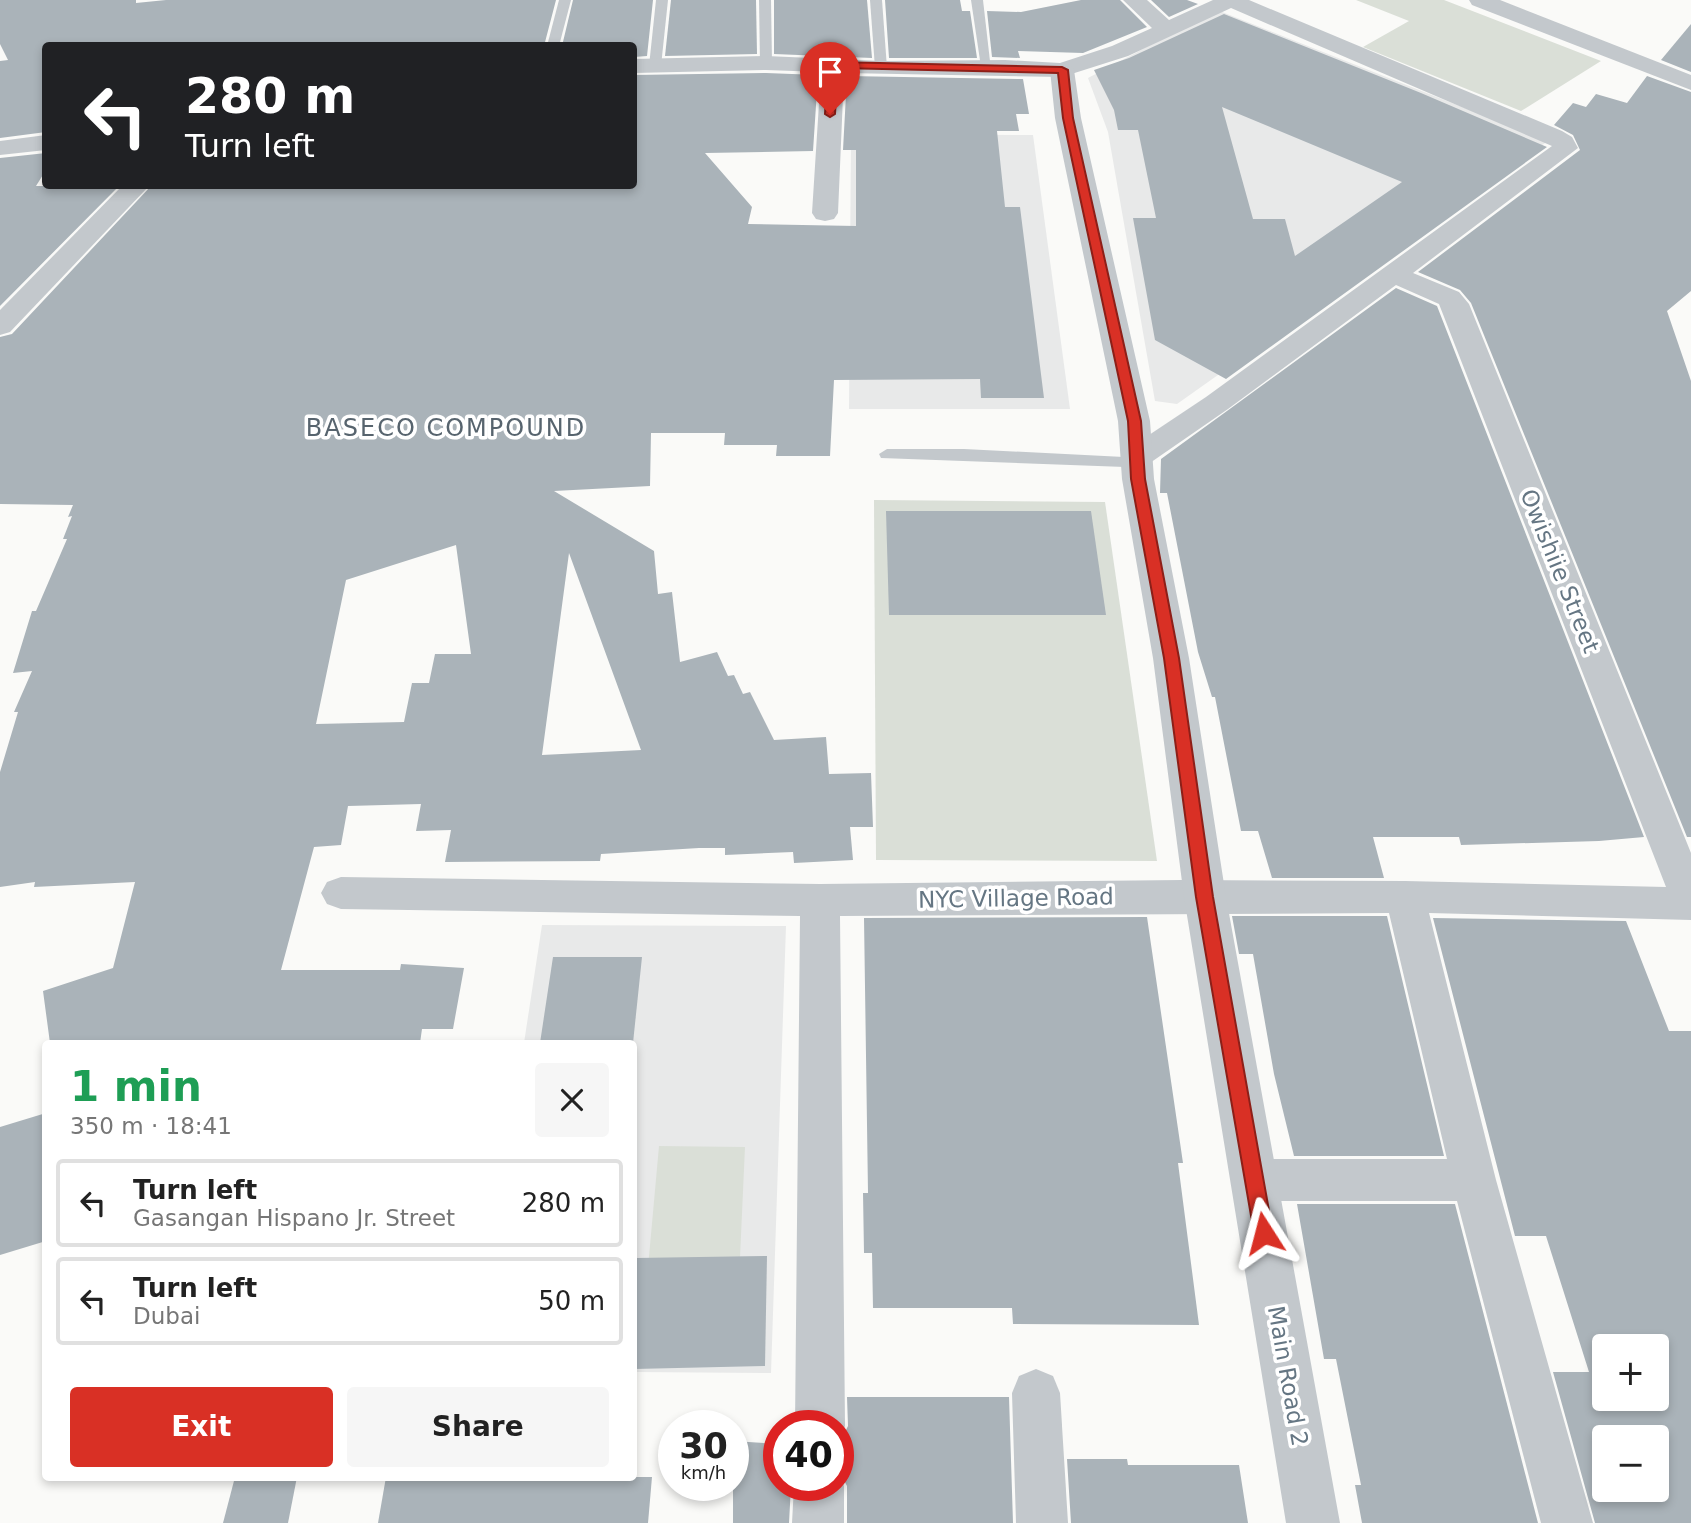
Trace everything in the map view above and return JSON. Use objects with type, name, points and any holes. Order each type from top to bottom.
[{"type":"street","points":[[1134,0],[1167,29]]},
{"type":"street","points":[[644,66],[766,63],[881,68],[987,67],[1062,70],[1120,51],[1231,0],[1563,142],[1566,148],[1217,403],[1136,458]]},
{"type":"street","points":[[1480,0],[1691,83]]},
{"type":"street","points":[[825,213],[833,65]]},
{"type":"street","name":"Main Road 2","points":[[1062,70],[1068,118],[1134,421],[1136,458],[1171,658],[1205,897],[1313,1523]]},
{"type":"street","points":[[0,148],[42,143]]},
{"type":"street","points":[[0,326],[133,189]]},
{"type":"street","name":"Owishiie Street","points":[[1393,274],[1449,298],[1455,304],[1691,903]]},
{"type":"street","name":"NYC Village Road","points":[[341,893],[820,900],[1405,897],[1691,903]]},
{"type":"street","points":[[1405,897],[1474,1180],[1567,1523]]},
{"type":"street","points":[[820,900],[820,1410]]},
{"type":"street","points":[[1255,1180],[1474,1180]]},
{"type":"street","points":[[1036,1393],[1042,1523]]},
{"type":"street","points":[[818,1523],[819,1501]]},
{"type":"lane","points":[[554,42],[565,0]]},
{"type":"lane","points":[[644,66],[662,0]]},
{"type":"lane","points":[[765,0],[766,63]]},
{"type":"lane","points":[[876,0],[881,68]]},
{"type":"lane","points":[[977,0],[987,67]]},
{"type":"lane","points":[[887,454],[964,454],[1125,462],[1136,458]]},
{"type":"shaded area","points":[[1356,0],[1444,0],[1601,61],[1521,111],[1363,47],[1409,21]]},
{"type":"shaded area","points":[[1217,10],[1548,141],[1177,404],[1155,401],[1108,132],[1088,78]]},
{"type":"shaded area","points":[[851,134],[1033,135],[1070,409],[849,409]]},
{"type":"shaded area","points":[[874,500],[1105,502],[1157,861],[876,860]]},
{"type":"shaded area","points":[[542,925],[786,926],[771,1373],[637,1372],[637,1040],[524,1040]]},
{"type":"shaded area","points":[[659,1146],[745,1147],[736,1346],[641,1345]]},
{"type":"building","points":[[0,0],[136,0],[136,3],[166,0],[556,0],[545,42],[42,42],[42,133],[0,138],[0,61],[8,60],[0,44]]},
{"type":"building","points":[[573,0],[653,0],[647,56],[637,57],[637,42],[563,42]]},
{"type":"building","points":[[671,0],[756,0],[757,54],[665,56]]},
{"type":"building","points":[[774,0],[867,0],[872,58],[774,54]]},
{"type":"building","points":[[885,0],[960,0],[962,11],[970,11],[977,58],[889,58]]},
{"type":"building","points":[[1081,0],[1120,0],[1147,27],[1083,53],[1018,51],[1020,58],[992,57],[987,11],[1021,12]]},
{"type":"building","points":[[1151,0],[1187,0],[1198,4],[1169,17]]},
{"type":"building","points":[[1224,14],[1547,147],[1226,379],[1155,340],[1133,218],[1156,218],[1138,130],[1118,130],[1114,110],[1094,70],[1129,58]],"holes":[[[1222,107],[1402,182],[1295,256],[1285,219],[1253,219]]]},
{"type":"building","points":[[1691,24],[1691,72],[1661,60]]},
{"type":"building","points":[[637,75],[818,75],[813,151],[705,153],[752,207],[748,224],[856,226],[856,150],[843,150],[847,76],[1023,79],[1029,114],[1016,114],[1019,131],[997,131],[1005,207],[1020,207],[1044,398],[981,398],[980,379],[834,380],[830,456],[776,456],[777,445],[724,445],[725,433],[651,433],[650,486],[554,491],[654,551],[658,594],[672,592],[680,662],[717,652],[728,676],[734,675],[743,694],[750,692],[774,740],[826,737],[829,774],[871,773],[873,827],[850,827],[853,860],[794,863],[793,852],[725,855],[725,848],[699,848],[601,854],[600,861],[445,862],[451,830],[416,831],[421,804],[348,806],[341,845],[314,847],[281,970],[400,970],[401,964],[464,968],[453,1029],[422,1029],[420,1040],[50,1040],[43,991],[113,968],[135,882],[34,887],[35,882],[0,887],[0,772],[18,712],[14,712],[32,671],[13,673],[32,611],[36,611],[67,539],[63,539],[72,516],[68,517],[73,505],[0,504],[0,337],[12,334],[148,189],[637,189]],"holes":[[[456,545],[471,654],[435,654],[429,683],[412,683],[404,722],[316,724],[346,580]],[[569,553],[641,750],[542,755]]]},
{"type":"building","points":[[1647,76],[1691,92],[1691,291],[1667,311],[1691,381],[1691,837],[1687,837],[1471,303],[1460,290],[1418,272],[1580,150],[1573,135],[1554,125],[1573,103],[1586,107],[1596,94],[1627,103]]},
{"type":"building","points":[[42,153],[42,176],[36,186],[42,186],[42,189],[116,189],[0,306],[0,158]]},
{"type":"building","points":[[1396,288],[1437,306],[1644,837],[1461,845],[1459,837],[1373,837],[1384,878],[1272,878],[1258,831],[1241,831],[1215,697],[1212,697],[1198,652],[1167,493],[1160,493],[1161,459]]},
{"type":"building","points":[[886,511],[1091,511],[1106,615],[889,615]]},
{"type":"building","points":[[1232,916],[1387,916],[1444,1156],[1294,1156],[1274,1074],[1253,954],[1239,954]]},
{"type":"building","points":[[1147,917],[1183,1163],[1178,1163],[1199,1325],[1013,1324],[1012,1308],[873,1308],[872,1253],[864,1253],[863,1193],[868,1193],[864,918]]},
{"type":"building","points":[[1433,918],[1626,921],[1669,1031],[1691,1031],[1691,1523],[1595,1523],[1553,1372],[1589,1372],[1546,1236],[1515,1236]]},
{"type":"building","points":[[553,957],[642,957],[633,1040],[540,1040]]},
{"type":"building","points":[[42,1114],[42,1242],[0,1255],[0,1127]]},
{"type":"building","points":[[1297,1204],[1455,1204],[1538,1523],[1362,1523],[1355,1485],[1361,1485],[1336,1359],[1324,1359]]},
{"type":"building","points":[[767,1256],[765,1366],[637,1369],[637,1258]]},
{"type":"building","points":[[847,1397],[1009,1397],[1013,1523],[847,1523],[847,1501],[854,1501],[854,1410],[847,1410]]},
{"type":"building","points":[[749,1442],[763,1443],[763,1501],[790,1501],[789,1523],[733,1523],[733,1501],[749,1501]]},
{"type":"building","points":[[1067,1459],[1127,1459],[1128,1465],[1239,1465],[1248,1523],[1071,1523]]},
{"type":"building","points":[[637,1477],[652,1477],[648,1523],[378,1523],[385,1481],[637,1481]]},
{"type":"building","points":[[234,1481],[296,1481],[288,1523],[223,1523]]},
{"type":"district","name":"BASECO COMPOUND","points":[[446,428]]},
{"type":"route","points":[[830,114],[833,65],[1062,70],[1068,118],[1134,421],[1138,479],[1171,658],[1205,897],[1264,1233]]}]
